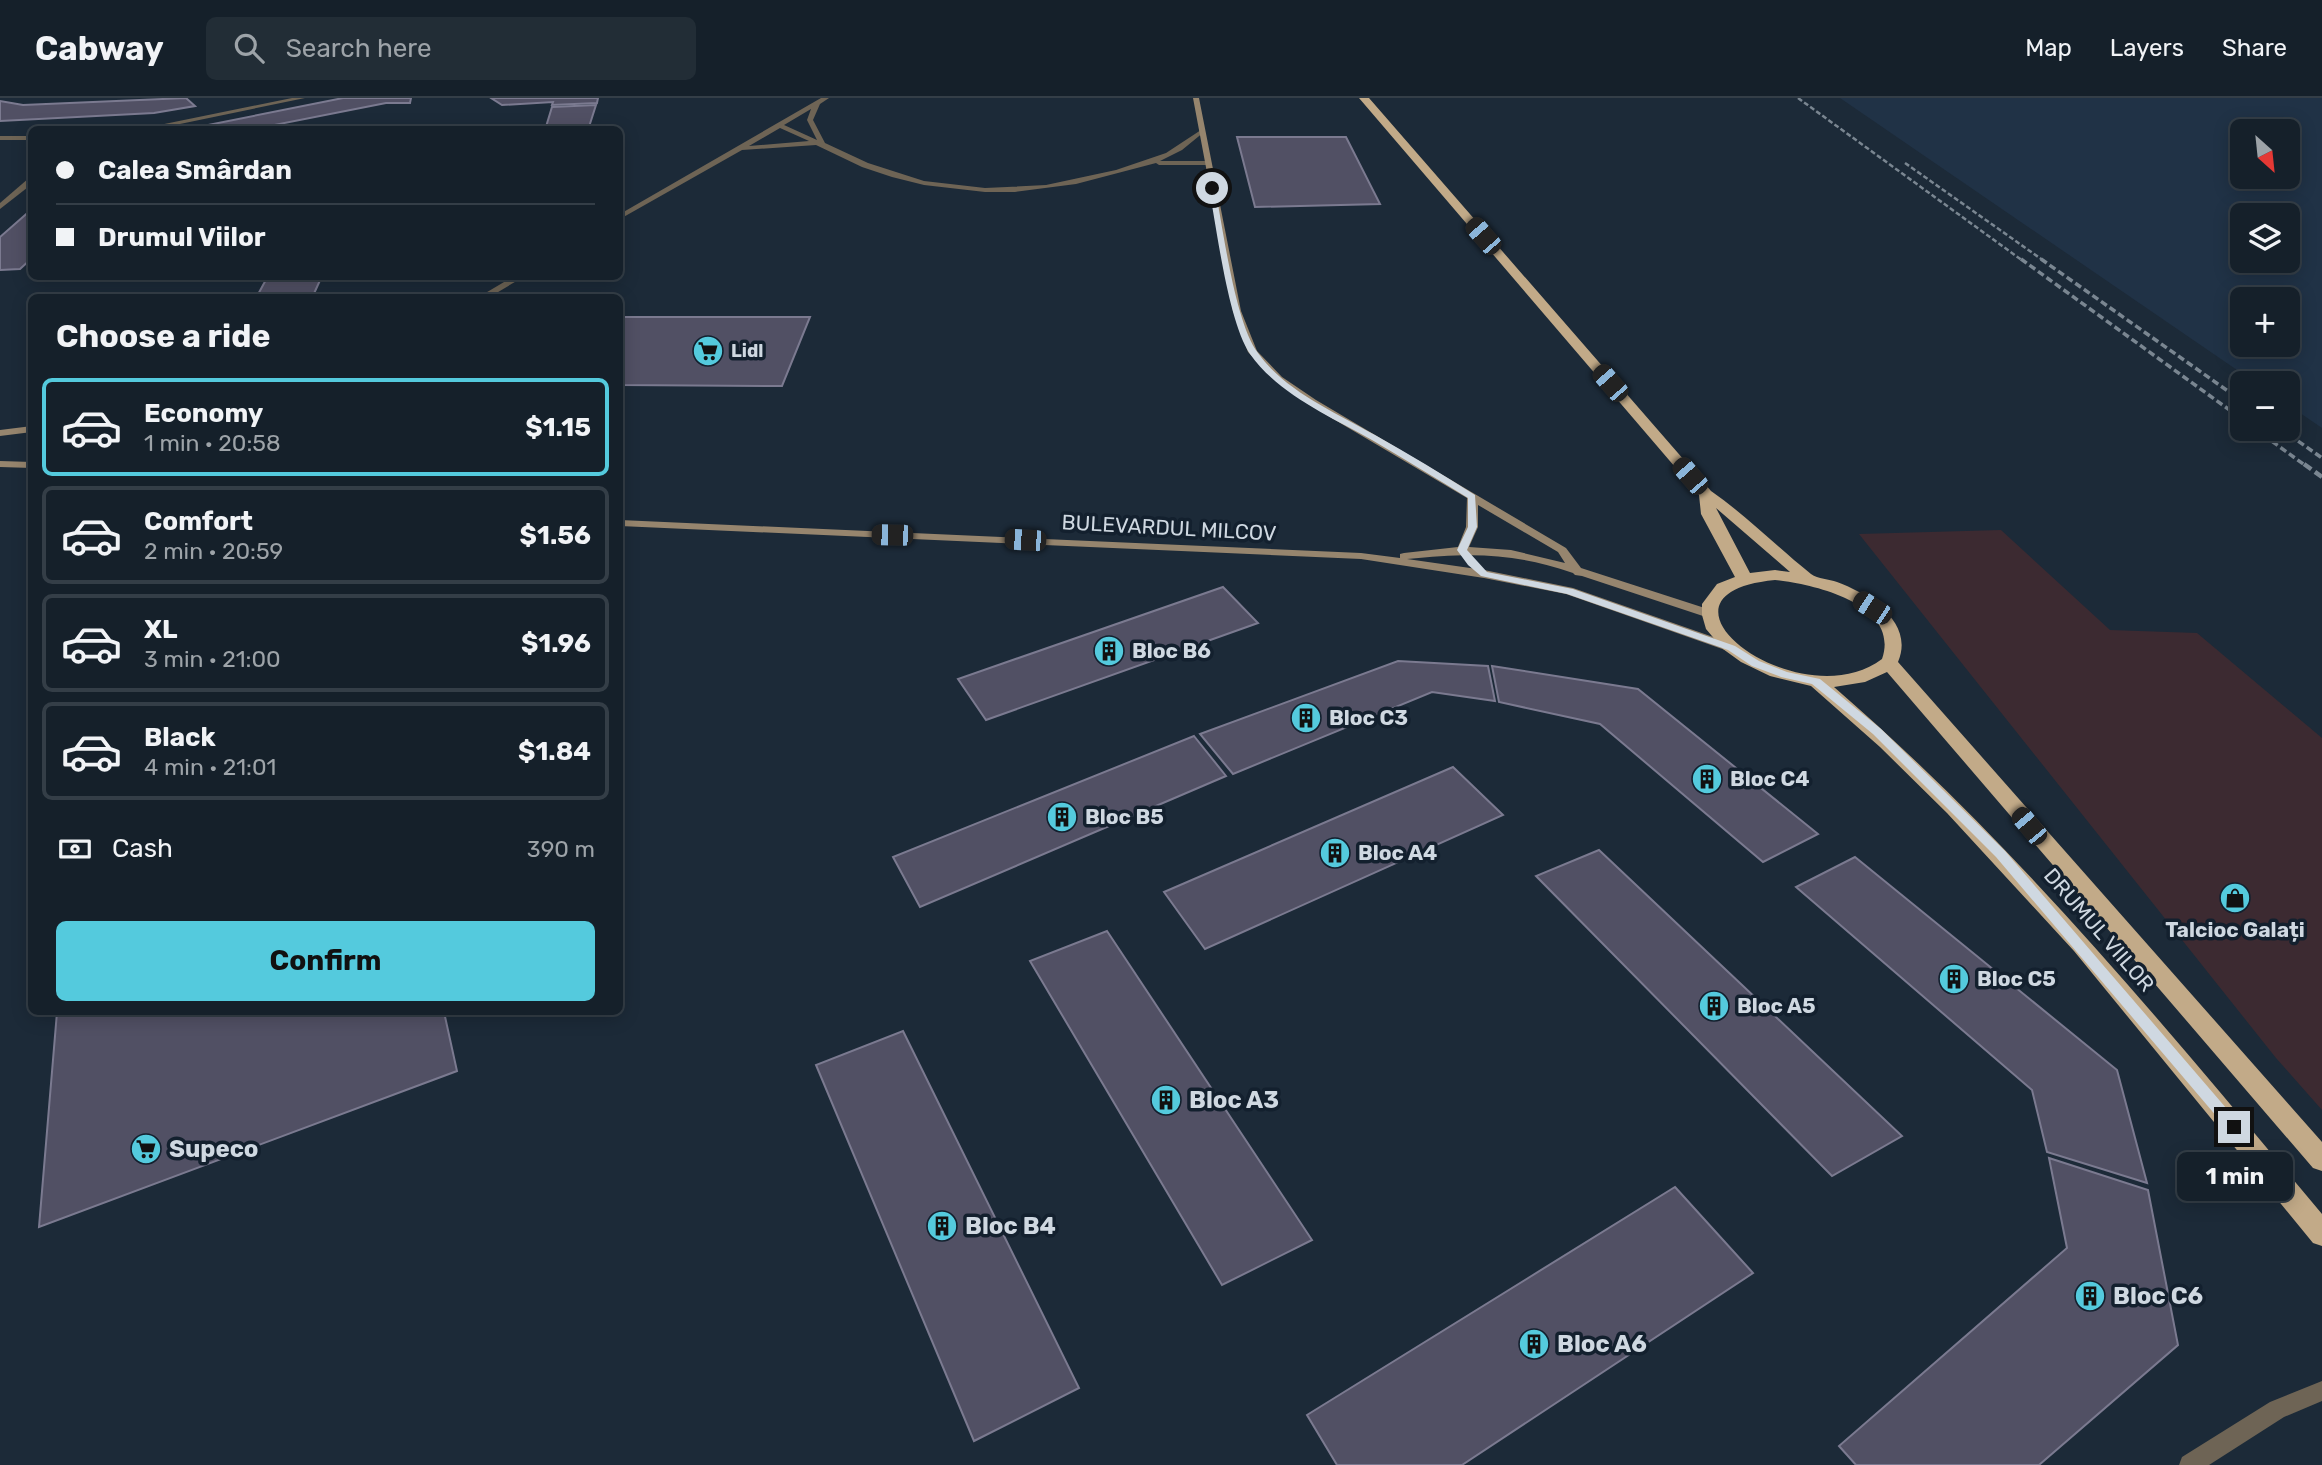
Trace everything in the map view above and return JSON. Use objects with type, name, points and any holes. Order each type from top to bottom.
[{"type":"highway","points":[[1364,98],[1706,494],[1735,514],[1808,579]]},
{"type":"highway","points":[[1706,494],[1709,514],[1744,578]]},
{"type":"highway","points":[[1775,575],[1808,579],[1853,596],[1872,608],[1886,622],[1894,636],[1895,650],[1889,663],[1860,679],[1816,681],[1784,675],[1756,663],[1732,648],[1716,631],[1710,614],[1711,604],[1727,585],[1744,578],[1775,575]]},
{"type":"highway","name":"DRUMUL VIILOR","points":[[1889,663],[2322,1160]]},
{"type":"highway","name":"DRUMUL VIILOR","points":[[1816,681],[1877,732],[2001,854],[2164,1042],[2322,1234]]},
{"type":"main road","points":[[1196,98],[1237,311],[1253,352],[1279,379],[1312,402],[1562,550],[1583,574],[1710,614]]},
{"type":"main road","points":[[0,433],[28,430]]},
{"type":"main road","points":[[0,464],[28,464]]},
{"type":"main road","points":[[1472,497],[1472,527],[1462,550],[1471,563],[1484,574]]},
{"type":"main road","name":"BULEVARDUL MILCOV","points":[[623,523],[1382,558],[1484,574],[1569,592],[1732,648]]},
{"type":"main road","name":"BULEVARDUL MILCOV","points":[[1382,558],[1462,550],[1511,553],[1549,561],[1583,574]]},
{"type":"main road","points":[[1569,592],[1583,574]]},
{"type":"street","points":[[158,126],[302,98]]},
{"type":"street","points":[[623,215],[822,100]]},
{"type":"street","points":[[822,100],[810,120],[822,144]]},
{"type":"street","points":[[779,125],[867,166],[936,185],[976,190],[1046,188],[1150,164],[1207,163]]},
{"type":"street","points":[[1150,164],[1181,149],[1201,132]]},
{"type":"street","points":[[0,138],[28,138]]},
{"type":"street","points":[[735,150],[773,144],[822,144]]},
{"type":"street","points":[[0,207],[28,183]]},
{"type":"street","points":[[494,294],[515,280]]},
{"type":"street","points":[[2190,1465],[2277,1409],[2322,1391]]},
{"type":"shaded area","points":[[1840,98],[2322,98],[2322,428],[2300,413],[2300,371],[2238,371]]},
{"type":"shaded area","name":"Talcioc Galați","points":[[2001,530],[2110,630],[2197,633],[2322,738],[2322,1110],[2276,1058],[1859,534]]},
{"type":"building","points":[[186,98],[195,106],[154,113],[0,121],[0,101],[23,105]]},
{"type":"building","points":[[343,98],[411,98],[410,103],[386,103],[269,126],[203,126]]},
{"type":"building","points":[[491,98],[598,98],[597,103],[502,105]]},
{"type":"building","points":[[596,105],[589,126],[546,126],[552,107]]},
{"type":"building","points":[[1237,137],[1346,137],[1380,204],[1255,207]]},
{"type":"building","points":[[28,212],[28,262],[20,269],[0,270],[0,237]]},
{"type":"building","points":[[266,280],[320,280],[314,294],[258,294]]},
{"type":"building","name":"Lidl","points":[[623,317],[810,317],[782,386],[623,385]]},
{"type":"building","name":"Bloc B6","points":[[1223,587],[1258,623],[986,720],[958,679]]},
{"type":"building","name":"Bloc C3","points":[[1398,661],[1488,666],[1495,701],[1432,692],[1233,774],[1200,734]]},
{"type":"building","name":"Bloc C4","points":[[1492,666],[1638,689],[1818,834],[1763,862],[1600,724],[1499,702]]},
{"type":"building","name":"Bloc B5","points":[[1194,736],[1226,776],[920,907],[893,857]]},
{"type":"building","name":"Bloc A4","points":[[1453,767],[1503,815],[1205,949],[1164,892]]},
{"type":"building","name":"Bloc A5","points":[[1599,850],[1902,1136],[1832,1176],[1536,876]]},
{"type":"building","name":"Bloc C5","points":[[1855,857],[2117,1070],[2147,1183],[2047,1152],[2032,1090],[1796,887]]},
{"type":"building","name":"Bloc A3","points":[[1107,931],[1312,1240],[1222,1285],[1030,961]]},
{"type":"building","name":"Supeco","points":[[57,1015],[445,1015],[457,1071],[39,1227]]},
{"type":"building","name":"Bloc B4","points":[[903,1031],[1079,1388],[974,1441],[816,1065]]},
{"type":"building","name":"Bloc C6","points":[[2049,1158],[2148,1190],[2178,1345],[2039,1465],[1856,1465],[1839,1446],[2067,1248]]},
{"type":"building","name":"Bloc A6","points":[[1675,1187],[1753,1273],[1462,1465],[1337,1465],[1307,1415]]},
{"type":"railway","points":[[1798,98],[2023,261]]},
{"type":"railway","points":[[1905,163],[2044,261]]},
{"type":"railway","points":[[2021,259],[2230,410]]},
{"type":"railway","points":[[2041,259],[2230,393]]},
{"type":"railway","points":[[2272,441],[2306,466]]},
{"type":"railway","points":[[2298,441],[2322,458]]},
{"type":"railway","points":[[2304,464],[2322,477]]},
{"type":"place","name":"Lidl","points":[[708,351]]},
{"type":"place","name":"Bloc B6","points":[[1109,651]]},
{"type":"place","name":"Bloc C3","points":[[1306,718]]},
{"type":"place","name":"Bloc C4","points":[[1707,779]]},
{"type":"place","name":"Bloc B5","points":[[1062,817]]},
{"type":"place","name":"Bloc A4","points":[[1335,853]]},
{"type":"place","name":"Talcioc Galați","points":[[2235,898]]},
{"type":"place","name":"Bloc C5","points":[[1954,979]]},
{"type":"place","name":"Bloc A5","points":[[1714,1006]]},
{"type":"place","name":"Bloc A3","points":[[1166,1100]]},
{"type":"place","name":"Supeco","points":[[146,1149]]},
{"type":"place","name":"Bloc B4","points":[[942,1226]]},
{"type":"place","name":"Bloc C6","points":[[2090,1296]]},
{"type":"place","name":"Bloc A6","points":[[1534,1344]]},
{"type":"route","points":[[1212,188],[1237,311],[1253,352],[1279,379],[1312,402],[1472,497],[1472,527],[1462,550],[1471,563],[1484,574],[1569,592],[1732,648],[1756,663],[1784,675],[1816,681],[1877,732],[2001,854],[2234,1127]]}]
